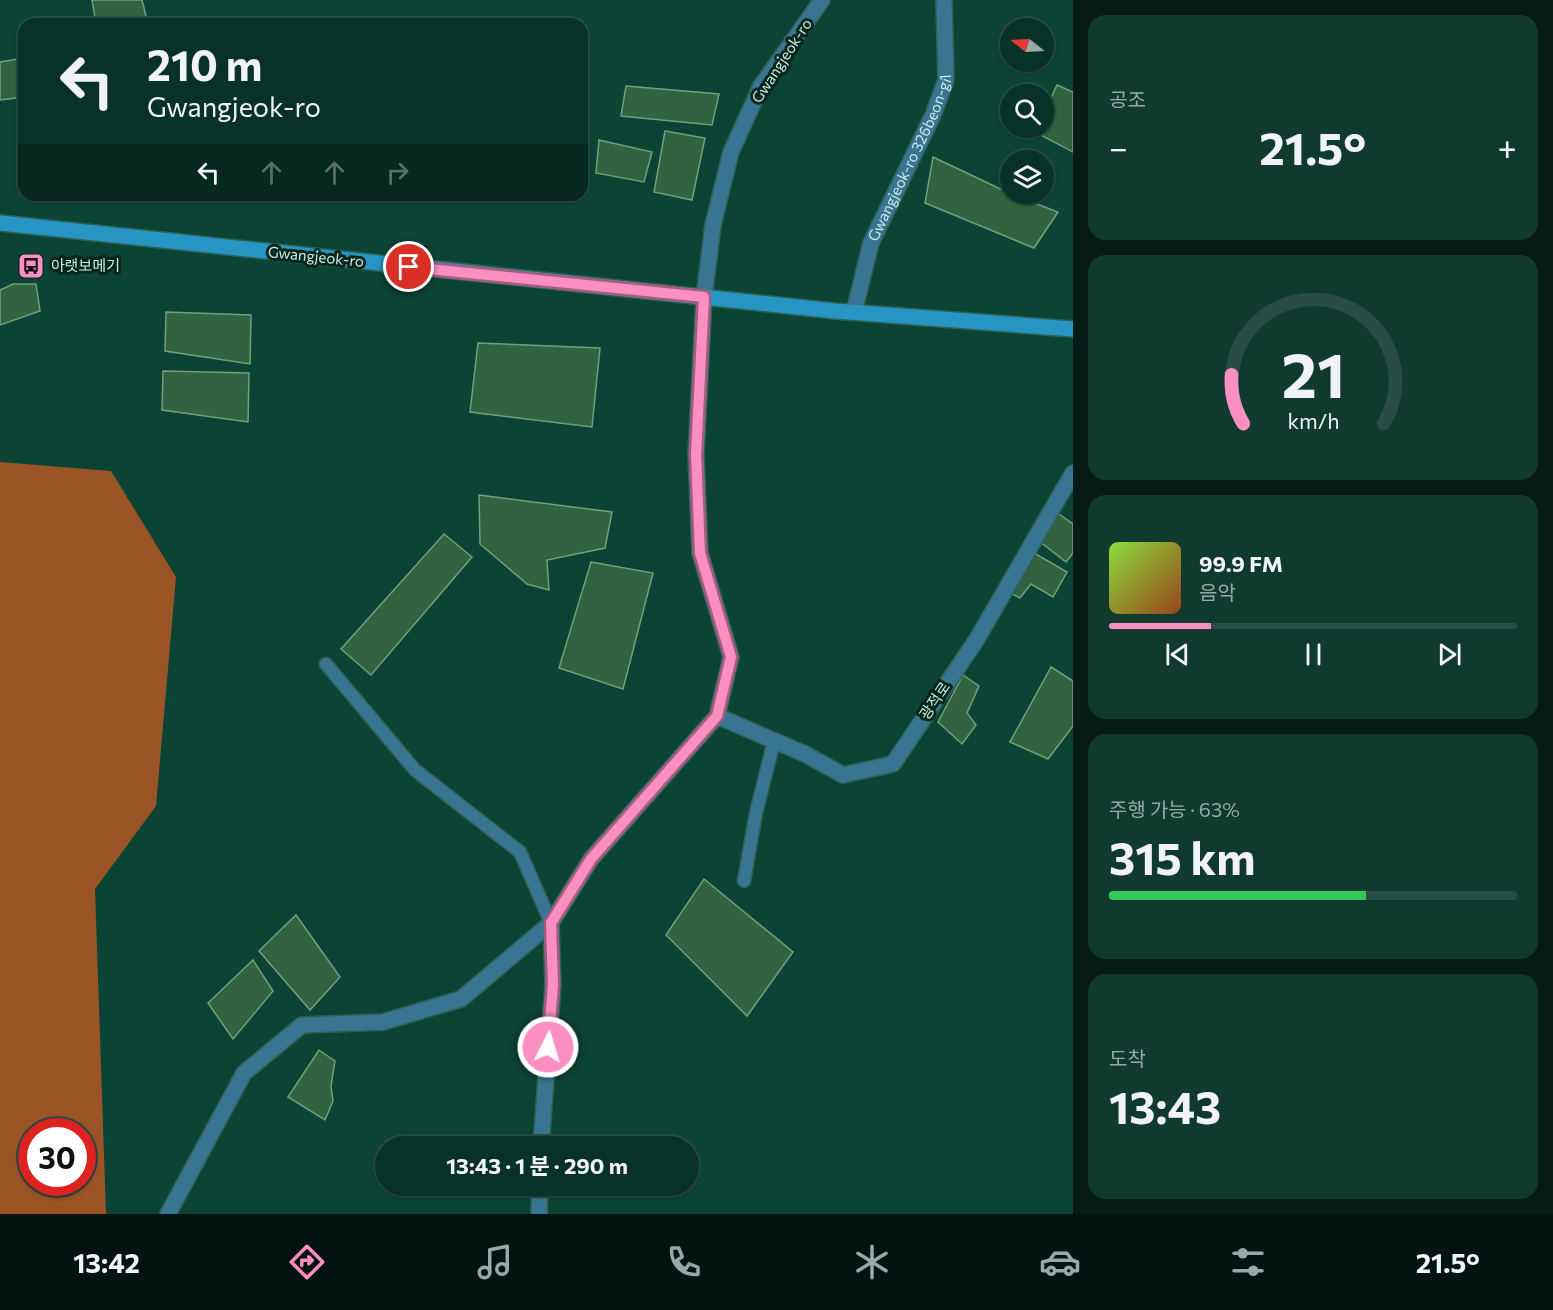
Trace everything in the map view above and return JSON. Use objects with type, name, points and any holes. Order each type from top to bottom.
[{"type":"main road","name":"Gwangjeok-ro","points":[[0,223],[711,298]]},
{"type":"main road","points":[[711,298],[836,311],[1073,329]]},
{"type":"street","name":"Gwangjeok-ro","points":[[711,298],[714,225],[731,152],[761,86],[822,0]]},
{"type":"street","name":"Gwangjeok-ro 326beon-gil","points":[[854,312],[871,243],[933,115],[946,80],[944,0]]},
{"type":"street","points":[[168,1214],[244,1073],[302,1026],[383,1022],[461,999],[551,923],[591,859],[717,716],[731,657],[700,553],[696,454],[711,298]]},
{"type":"street","name":"광적로","points":[[717,716],[843,775],[893,764],[977,639],[1073,473]]},
{"type":"street","points":[[542,1136],[553,985],[551,923]]},
{"type":"street","points":[[539,1214],[540,1196]]},
{"type":"lane","points":[[326,664],[415,770],[519,852],[551,923]]},
{"type":"lane","points":[[744,881],[756,813],[774,741]]},
{"type":"shaded area","points":[[0,462],[111,471],[176,577],[156,806],[95,889],[106,1214],[0,1214]]},
{"type":"building","points":[[92,0],[142,0],[146,18],[95,18]]},
{"type":"building","points":[[18,59],[18,98],[0,100],[0,62]]},
{"type":"building","points":[[1057,85],[1073,92],[1073,152],[1046,138],[1054,138],[1054,91]]},
{"type":"building","points":[[626,86],[719,94],[712,125],[621,116]]},
{"type":"building","points":[[665,131],[705,138],[692,200],[654,192]]},
{"type":"building","points":[[599,140],[652,152],[644,182],[596,173]]},
{"type":"building","points":[[933,157],[1000,189],[1000,204],[1037,204],[1058,212],[1034,248],[925,203]]},
{"type":"building","points":[[13,284],[36,284],[40,311],[0,325],[0,290]]},
{"type":"building","points":[[166,312],[251,315],[250,364],[165,351]]},
{"type":"building","points":[[478,343],[600,348],[592,427],[470,412]]},
{"type":"building","points":[[163,371],[249,373],[248,422],[162,410]]},
{"type":"building","points":[[479,495],[612,512],[605,548],[547,560],[549,590],[527,584],[480,544]]},
{"type":"building","points":[[1059,514],[1073,524],[1073,553],[1066,562],[1039,541]]},
{"type":"building","points":[[444,534],[472,557],[371,675],[341,649]]},
{"type":"building","points":[[1034,553],[1067,572],[1053,597],[1031,584],[1020,598],[1008,592]]},
{"type":"building","points":[[591,562],[653,573],[623,689],[559,668]]},
{"type":"building","points":[[1051,667],[1073,681],[1073,726],[1048,759],[1010,742]]},
{"type":"building","points":[[963,675],[979,686],[967,713],[976,725],[962,744],[938,722]]},
{"type":"building","points":[[704,879],[793,952],[747,1016],[666,935]]},
{"type":"building","points":[[296,915],[340,977],[310,1010],[259,951]]},
{"type":"building","points":[[253,960],[273,991],[233,1039],[208,1003]]},
{"type":"building","points":[[319,1050],[335,1061],[331,1086],[333,1101],[325,1120],[288,1097]]},
{"type":"place","name":"아랫보메기","points":[[31,266]]},
{"type":"route","points":[[409,267],[704,297],[696,454],[700,553],[731,657],[717,716],[591,859],[551,923],[553,985],[548,1047]]}]
